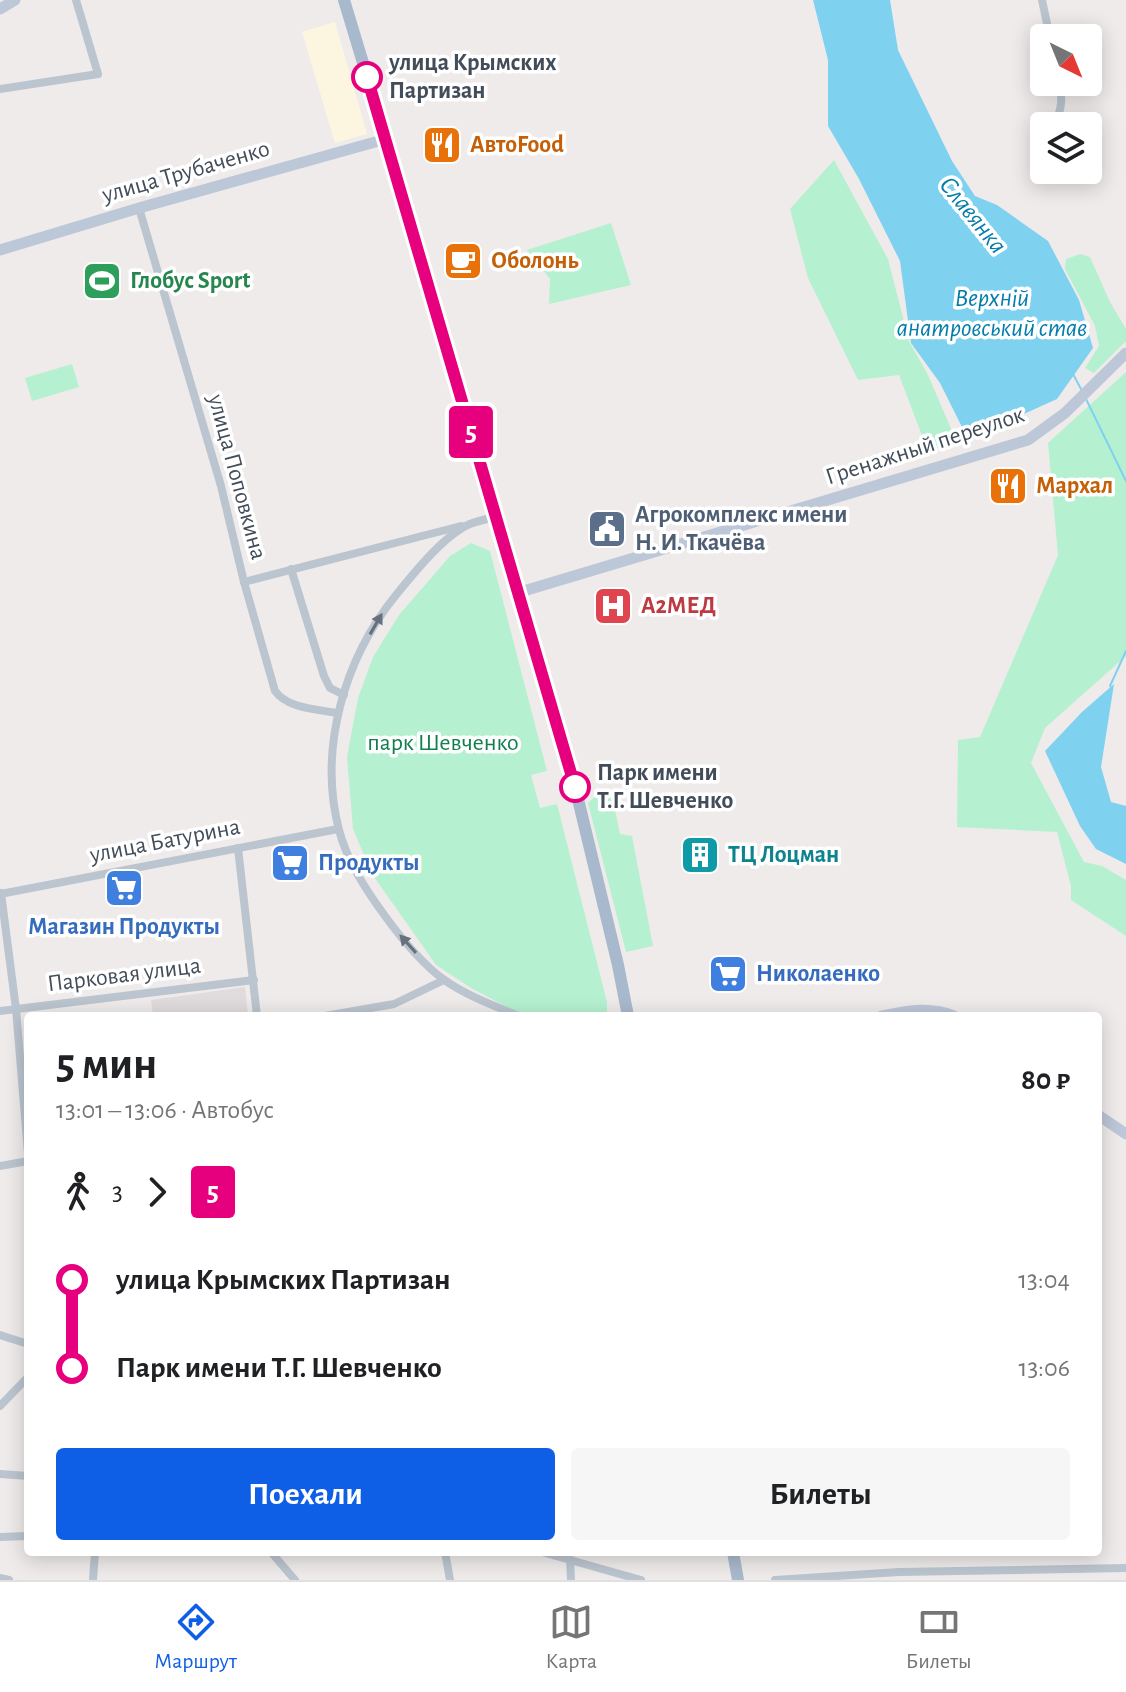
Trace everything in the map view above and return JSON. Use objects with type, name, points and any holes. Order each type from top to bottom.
[{"type":"main road","points":[[344,0],[576,792],[627,1012]]},
{"type":"main road","points":[[734,1556],[738,1580]]},
{"type":"street","points":[[0,9],[15,0]]},
{"type":"street","points":[[0,89],[98,74],[76,0]]},
{"type":"street","points":[[1042,0],[1047,24]]},
{"type":"street","name":"улица Трубаченко","points":[[0,250],[386,139]]},
{"type":"street","name":"улица Поповкина","points":[[139,208],[221,486],[275,691],[279,698],[291,704],[337,713]]},
{"type":"street","name":"Гренажный переулок","points":[[517,593],[1028,440],[1065,413],[1126,353]]},
{"type":"street","points":[[244,582],[494,517]]},
{"type":"street","points":[[469,524],[443,544],[385,609],[360,653],[337,713],[332,754],[338,829],[359,876],[406,943],[444,980],[511,1012]]},
{"type":"street","points":[[291,569],[324,676],[330,688],[344,695]]},
{"type":"street","name":"улица Батурина","points":[[1,894],[338,829]]},
{"type":"street","points":[[238,848],[257,1012]]},
{"type":"street","points":[[1,894],[16,1009],[24,1105]]},
{"type":"street","name":"Парковая улица","points":[[0,1011],[254,980]]},
{"type":"street","points":[[378,1012],[444,980]]},
{"type":"street","points":[[905,1012],[943,1012]]},
{"type":"street","points":[[1102,1118],[1126,1134]]},
{"type":"street","points":[[0,1166],[24,1162]]},
{"type":"street","points":[[0,1335],[24,1343]]},
{"type":"street","points":[[0,1406],[24,1381]]},
{"type":"street","points":[[0,1474],[24,1476]]},
{"type":"street","points":[[0,1537],[24,1536]]},
{"type":"street","points":[[93,1580],[95,1556]]},
{"type":"street","points":[[274,1556],[295,1580]]},
{"type":"street","points":[[446,1556],[450,1580]]},
{"type":"street","points":[[558,1556],[641,1580]]},
{"type":"street","points":[[570,1559],[571,1580]]},
{"type":"street","points":[[775,1580],[899,1572],[1126,1568]]},
{"type":"street","points":[[0,1578],[9,1580]]},
{"type":"shaded area","points":[[335,22],[367,134],[335,143],[302,32]]},
{"type":"shaded area","points":[[245,987],[248,1012],[152,1012],[151,1000]]},
{"type":"green space","points":[[834,160],[888,259],[909,341],[928,375],[955,438],[929,454],[899,375],[858,380],[808,278],[790,209]]},
{"type":"green space","points":[[611,223],[631,285],[549,304],[550,279],[527,250]]},
{"type":"green space","points":[[1080,254],[1090,257],[1126,329],[1126,341],[1094,373],[1085,368],[1099,346],[1095,326],[1065,269],[1066,259]]},
{"type":"green space","points":[[72,364],[79,387],[32,401],[25,378]]},
{"type":"green space","points":[[1126,372],[1126,656],[1045,728],[1031,763],[1084,862],[1102,866],[1126,880],[1126,936],[1071,900],[1071,886],[1057,832],[957,827],[958,740],[980,737],[1058,555],[1048,443]]},
{"type":"green space","name":"парк Шевченко","points":[[471,543],[490,551],[547,771],[531,775],[540,808],[557,804],[607,1012],[520,1012],[471,988],[436,965],[372,874],[353,829],[347,757],[358,698],[373,657],[399,615],[450,556]]},
{"type":"green space","points":[[600,792],[612,794],[620,834],[632,836],[653,946],[626,952],[588,803]]},
{"type":"water","name":"Верхній анатровський став","points":[[813,0],[890,0],[898,50],[952,161],[975,196],[997,205],[1048,241],[1079,300],[1093,348],[1057,399],[982,433],[962,427],[940,383],[911,343],[900,261],[859,179],[828,126],[828,60]]},
{"type":"water","points":[[1114,684],[1101,767],[1111,802],[1126,806],[1126,864],[1096,849],[1080,826],[1045,751]]},
{"type":"waterway","name":"Славянка","points":[[1073,374],[1081,389]]},
{"type":"waterway","name":"Славянка","points":[[1086,399],[1126,481]]},
{"type":"waterway","name":"Славянка","points":[[1110,686],[1126,651]]},
{"type":"bus line","name":"5","points":[[367,77],[575,787]]},
{"type":"place","name":"улица Крымских Партизан","points":[[367,77]]},
{"type":"place","name":"АвтоFood","points":[[442,145]]},
{"type":"place","name":"Оболонь","points":[[463,261]]},
{"type":"place","name":"Глобус Sport","points":[[102,281]]},
{"type":"place","name":"Мархал","points":[[1008,486]]},
{"type":"place","name":"Агрокомплекс имени Н. И. Ткачёва","points":[[607,529]]},
{"type":"place","name":"А2МЕД","points":[[613,606]]},
{"type":"place","name":"Парк имени Т.Г. Шевченко","points":[[575,787]]},
{"type":"place","name":"ТЦ Лоцман","points":[[700,855]]},
{"type":"place","name":"Продукты","points":[[290,863]]},
{"type":"place","name":"Магазин Продукты","points":[[124,888]]},
{"type":"place","name":"Николаенко","points":[[728,974]]}]
